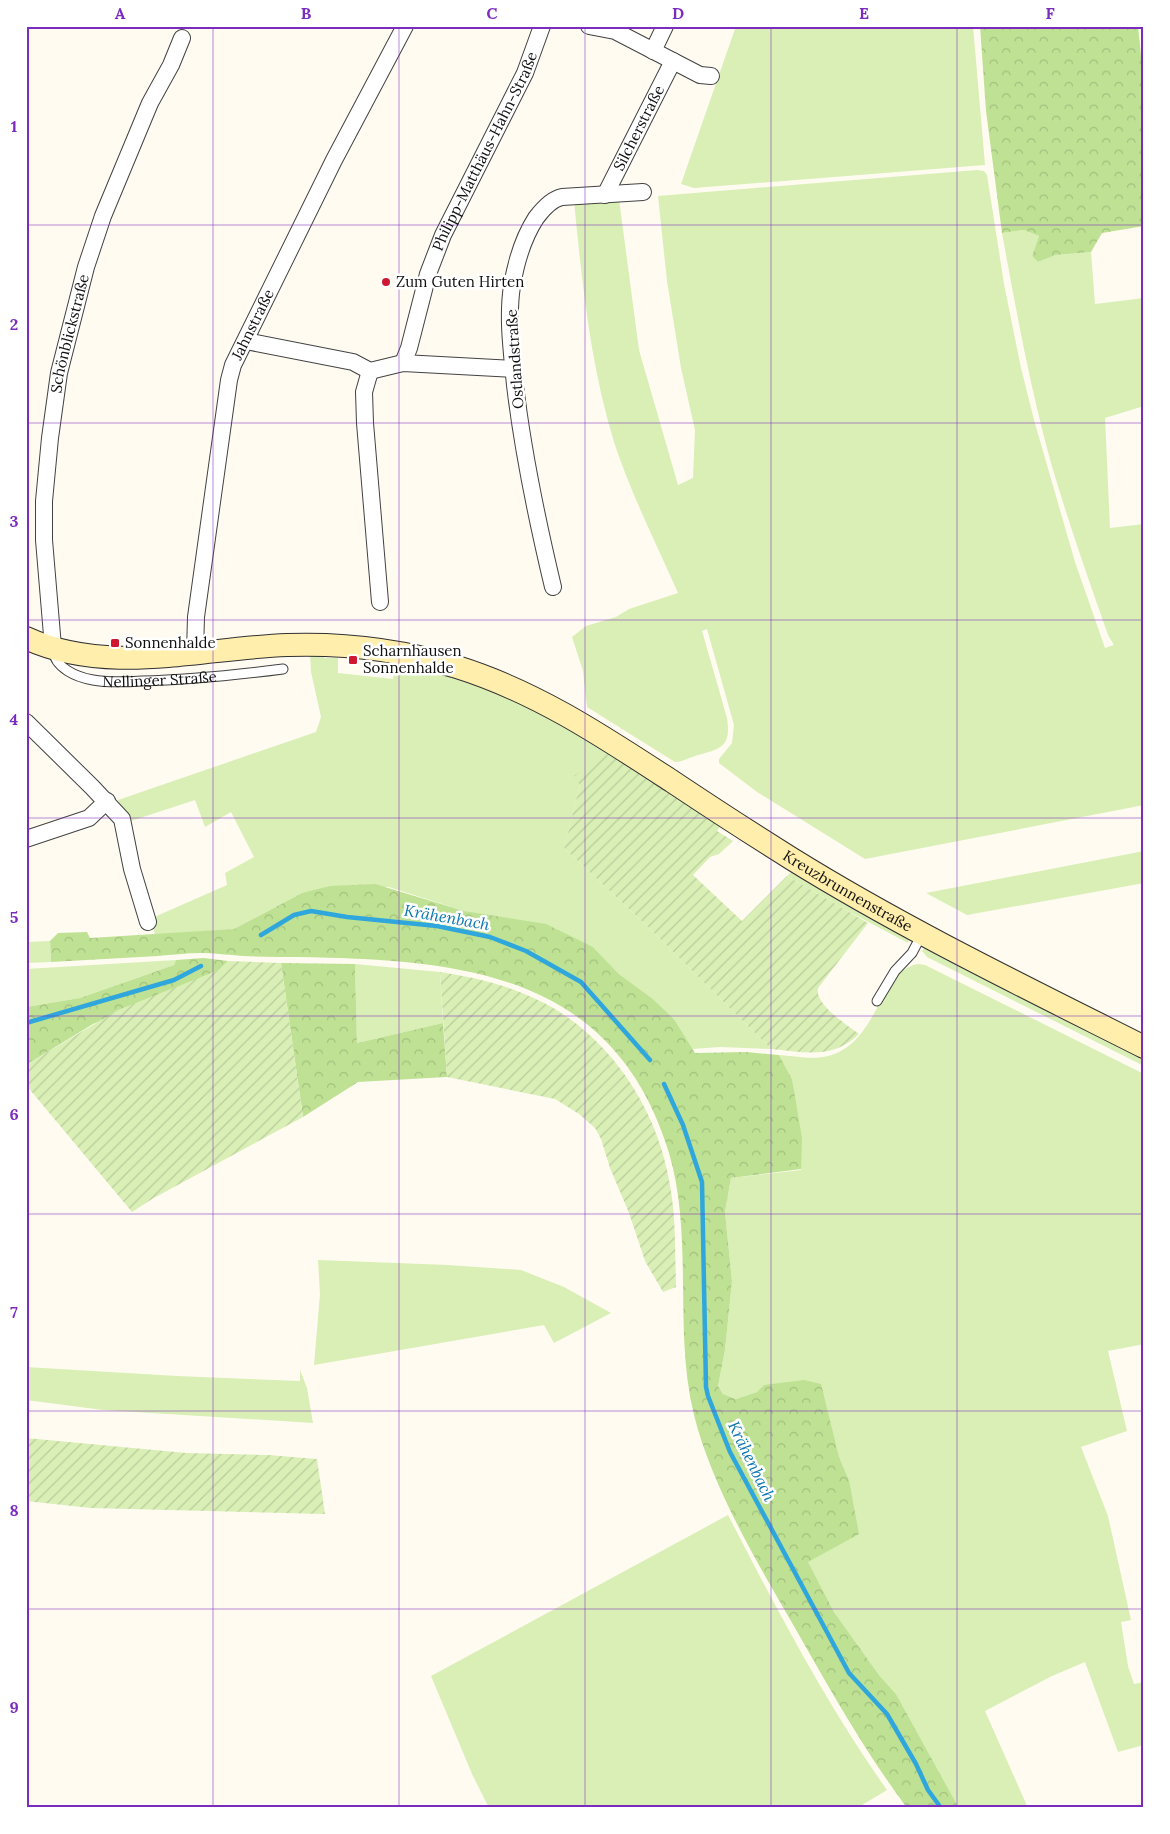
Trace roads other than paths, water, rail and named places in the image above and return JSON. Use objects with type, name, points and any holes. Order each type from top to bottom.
[{"type":"main road","name":"Nellinger Straße","points":[[26,638],[80,654],[112,657],[160,656],[306,644],[345,645],[378,649],[433,660],[474,673],[514,688],[562,712]]},
{"type":"main road","name":"Kreuzbrunnenstraße","points":[[562,712],[792,859],[922,934],[1144,1047]]},
{"type":"street","name":"Jahnstraße","points":[[195,652],[195,624],[230,375],[233,365],[334,160],[405,26]]},
{"type":"street","name":"Philipp-Matthäus-Hahn-Straße","points":[[403,363],[409,348],[428,274],[443,235],[524,74],[542,26]]},
{"type":"street","points":[[589,26],[615,31],[702,76],[711,76]]},
{"type":"street","points":[[653,50],[665,26]]},
{"type":"street","name":"Schönblickstraße","points":[[53,647],[44,540],[44,501],[49,445],[60,374],[86,267],[103,216],[150,103],[172,65],[182,38]]},
{"type":"street","name":"Silcherstraße","points":[[605,195],[673,61]]},
{"type":"street","name":"Ostlandstraße","points":[[554,587],[526,461],[513,369],[512,288],[518,258],[529,230],[539,214],[557,198],[643,192]]},
{"type":"street","points":[[246,341],[353,362],[370,371],[403,363],[513,369]]},
{"type":"street","points":[[370,371],[364,392],[365,424],[380,602]]},
{"type":"street","points":[[26,722],[119,815],[124,824],[132,869],[148,922]]},
{"type":"street","points":[[26,839],[89,818],[107,801]]},
{"type":"lane","name":"Nellinger Straße","points":[[53,647],[55,658],[64,668],[75,675],[96,681],[195,679],[283,669]]},
{"type":"lane","points":[[877,1001],[895,971],[912,953],[922,934]]},
{"type":"waterway","name":"Krähenbach","points":[[261,935],[294,915],[311,911],[347,917],[437,926],[490,937],[526,951],[581,982],[650,1060]]},
{"type":"waterway","name":"Krähenbach","points":[[26,1023],[174,980],[201,966]]},
{"type":"waterway","name":"Krähenbach","points":[[664,1084],[683,1125],[702,1182],[706,1387],[708,1396],[730,1452],[849,1673],[887,1714],[916,1764],[928,1790],[941,1808]]},
{"type":"place","name":"Zum Guten Hirten","points":[[386,282]]},
{"type":"place","name":"Sonnenhalde","points":[[115,643]]},
{"type":"place","name":"Scharnhausen Sonnenhalde","points":[[353,660]]}]
